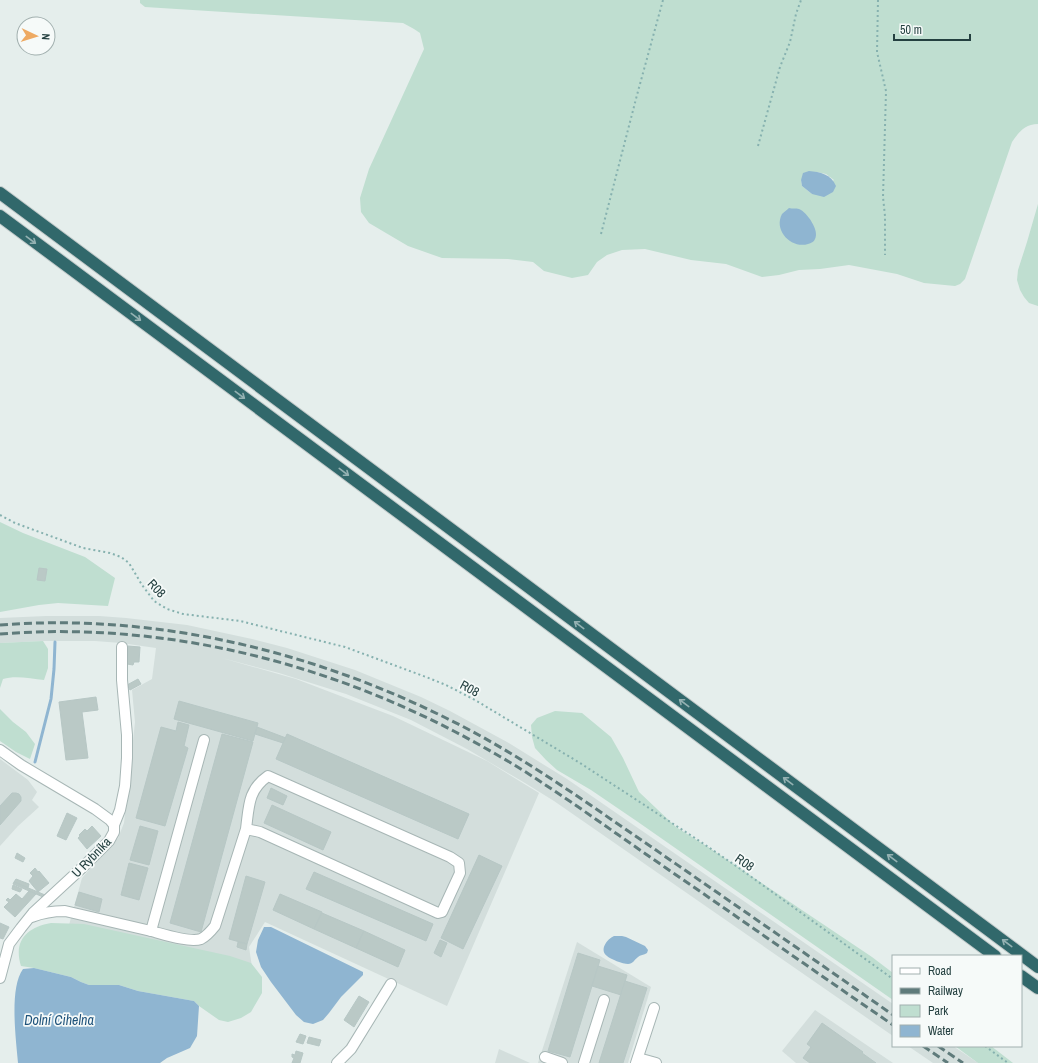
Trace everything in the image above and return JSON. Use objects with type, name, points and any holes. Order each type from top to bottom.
[{"type":"highway","points":[[0,193],[1038,966]]},
{"type":"highway","points":[[0,216],[994,955]]},
{"type":"highway","points":[[1022,977],[1038,988]]},
{"type":"street","points":[[114,825],[120,810],[124,786],[126,758],[127,734],[122,680],[122,647]]},
{"type":"street","points":[[151,931],[204,740]]},
{"type":"street","name":"U Rybníka","points":[[0,750],[21,765],[95,810],[110,820],[114,825],[114,832],[109,841],[29,918],[9,944],[0,978]]},
{"type":"street","points":[[29,918],[47,912],[65,912],[190,940],[201,939],[210,933],[215,926],[246,829],[248,809],[253,792],[260,782],[268,776],[450,857],[459,863],[460,873],[442,912],[438,913],[260,832],[246,829]]},
{"type":"street","points":[[337,1063],[351,1049],[391,984]]},
{"type":"street","points":[[584,1063],[604,1000]]},
{"type":"street","points":[[654,1008],[637,1060],[656,1063]]},
{"type":"street","points":[[545,1057],[562,1063]]},
{"type":"path","points":[[601,234],[663,0]]},
{"type":"path","points":[[758,146],[780,67],[790,42],[796,14],[801,0]]},
{"type":"path","points":[[878,0],[877,52],[886,91],[883,196],[885,216],[885,255]]},
{"type":"path","name":"R08","points":[[0,515],[83,548],[110,553],[121,557],[129,563],[142,585],[154,601],[167,609],[183,614],[240,621],[345,648],[426,677],[475,700],[580,763],[701,842],[892,979]]},
{"type":"path","points":[[986,1047],[1008,1063]]},
{"type":"shaded area","points":[[99,616],[187,625],[287,648],[355,670],[421,697],[507,742],[567,779],[892,1003],[892,1035],[554,801],[467,749],[411,720],[346,694],[279,673],[222,658],[296,679],[393,716],[487,761],[539,793],[447,1006],[265,922],[249,947],[253,974],[69,925],[82,878],[118,838],[124,823],[135,722],[132,690],[152,679],[156,648],[95,641],[0,643],[0,618]]},
{"type":"shaded area","points":[[0,759],[28,780],[37,792],[32,800],[39,807],[18,826],[0,846]]},
{"type":"shaded area","points":[[577,942],[651,987],[628,1063],[538,1063]]},
{"type":"shaded area","points":[[815,1010],[893,1063],[796,1063],[782,1051]]},
{"type":"shaded area","points":[[909,1047],[954,1047],[978,1063],[933,1063]]},
{"type":"shaded area","points":[[499,1049],[530,1063],[495,1063]]},
{"type":"green space","points":[[140,0],[1038,0],[1038,124],[1029,125],[1026,127],[1012,142],[965,279],[960,284],[955,286],[924,283],[897,274],[849,265],[799,270],[762,277],[726,264],[691,260],[645,249],[622,250],[607,255],[597,262],[588,275],[572,278],[544,271],[533,262],[508,259],[442,258],[408,246],[369,223],[361,212],[360,198],[369,169],[424,49],[420,33],[414,29],[403,23],[145,7],[140,3]],"holes":[[[817,172],[826,174],[834,180],[812,194],[802,186],[801,180]]]},
{"type":"green space","points":[[1038,204],[1038,306],[1029,303],[1024,297],[1017,280],[1018,270]]},
{"type":"green space","points":[[0,522],[23,533],[85,557],[115,578],[108,606],[58,603],[0,612]]},
{"type":"green space","points":[[43,641],[48,649],[48,668],[44,680],[18,677],[8,678],[3,679],[0,688],[0,643]]},
{"type":"green space","points":[[0,709],[26,732],[35,744],[30,759],[16,752],[0,741]]},
{"type":"green space","points":[[555,711],[582,713],[611,737],[639,792],[676,827],[872,957],[892,972],[892,999],[638,822],[591,790],[557,770],[535,748],[531,725],[537,718]]},
{"type":"green space","points":[[51,923],[84,924],[230,956],[251,963],[262,977],[262,993],[251,1012],[241,1018],[228,1022],[219,1020],[194,1001],[138,991],[119,985],[89,985],[71,977],[21,966],[19,949],[24,937],[35,928]]},
{"type":"green space","points":[[956,1047],[992,1047],[1013,1063],[978,1063]]},
{"type":"water","points":[[809,171],[828,176],[836,186],[833,192],[824,197],[812,194],[802,186],[801,180],[803,173]]},
{"type":"water","points":[[789,208],[799,209],[806,214],[812,222],[816,231],[815,240],[813,242],[802,245],[796,244],[790,241],[782,232],[780,220],[782,214]]},
{"type":"water","points":[[264,927],[271,927],[363,972],[363,975],[341,997],[323,1020],[313,1024],[304,1022],[296,1015],[261,967],[256,952],[258,940]]},
{"type":"water","points":[[614,936],[626,937],[645,946],[648,950],[647,953],[639,956],[630,964],[611,959],[605,954],[604,948],[607,942]]},
{"type":"water","name":"Dolní Cihelna","points":[[34,968],[71,977],[89,985],[119,985],[138,991],[194,1001],[199,1006],[197,1036],[190,1048],[167,1058],[160,1063],[18,1063],[14,1014],[16,988],[23,969]]},
{"type":"building","points":[[39,568],[47,569],[45,581],[37,580]]},
{"type":"building","points":[[128,646],[140,647],[139,662],[134,662],[133,665],[127,664],[126,661],[128,656]]},
{"type":"building","points":[[138,679],[141,684],[130,690],[127,685]]},
{"type":"building","points":[[96,697],[98,710],[82,712],[88,758],[66,760],[59,702]]},
{"type":"building","points":[[179,701],[258,723],[253,741],[174,719]]},
{"type":"building","points":[[178,722],[189,725],[184,746],[188,748],[165,826],[136,818],[161,727],[176,731]]},
{"type":"building","points":[[257,727],[286,738],[283,743],[255,734]]},
{"type":"building","points":[[222,734],[253,742],[201,932],[170,923]]},
{"type":"building","points":[[287,734],[469,814],[458,839],[276,759]]},
{"type":"building","points":[[271,788],[287,796],[283,805],[267,798]]},
{"type":"building","points":[[12,793],[19,794],[21,801],[0,825],[0,806]]},
{"type":"building","points":[[272,805],[331,832],[323,850],[264,823]]},
{"type":"building","points":[[67,813],[77,818],[66,840],[57,836]]},
{"type":"building","points":[[92,826],[101,836],[87,849],[78,838],[85,829],[87,831]]},
{"type":"building","points":[[140,826],[158,831],[149,865],[130,860]]},
{"type":"building","points":[[17,853],[25,858],[23,862],[15,858]]},
{"type":"building","points":[[479,855],[502,866],[463,949],[441,938]]},
{"type":"building","points":[[129,863],[148,868],[139,900],[121,895]]},
{"type":"building","points":[[35,868],[49,883],[38,892],[29,881],[33,876],[30,873]]},
{"type":"building","points":[[314,872],[433,924],[426,941],[306,889]]},
{"type":"building","points":[[246,876],[265,882],[247,944],[229,939]]},
{"type":"building","points":[[16,879],[29,884],[28,888],[14,882]]},
{"type":"building","points":[[14,882],[45,895],[43,897],[13,884]]},
{"type":"building","points":[[13,885],[22,889],[20,892],[12,889]]},
{"type":"building","points":[[29,891],[36,894],[15,917],[4,907],[9,902],[6,900],[8,898],[10,900],[16,894],[22,899]]},
{"type":"building","points":[[79,892],[102,899],[99,912],[75,905]]},
{"type":"building","points":[[280,894],[322,912],[314,929],[273,910]]},
{"type":"building","points":[[322,913],[364,931],[356,948],[314,929]]},
{"type":"building","points":[[0,923],[9,927],[3,939],[0,938]]},
{"type":"building","points":[[364,931],[405,950],[398,967],[356,948]]},
{"type":"building","points":[[440,940],[447,943],[441,957],[434,953]]},
{"type":"building","points":[[238,942],[247,944],[246,950],[237,947]]},
{"type":"building","points":[[578,953],[600,960],[570,1057],[548,1051]]},
{"type":"building","points":[[598,966],[627,975],[621,995],[592,986]]},
{"type":"building","points":[[625,981],[647,988],[623,1063],[599,1063]]},
{"type":"building","points":[[359,996],[369,1002],[354,1027],[344,1020]]},
{"type":"building","points":[[822,1023],[876,1063],[810,1063],[803,1058],[811,1047],[807,1044]]},
{"type":"building","points":[[300,1034],[306,1036],[303,1044],[296,1042]]},
{"type":"building","points":[[309,1037],[321,1040],[319,1046],[307,1043]]},
{"type":"building","points":[[296,1051],[303,1053],[300,1063],[292,1063],[294,1058],[292,1057],[292,1054],[295,1055]]},
{"type":"waterway","points":[[35,762],[51,699],[55,642]]},
{"type":"railway","points":[[0,625],[57,623],[115,625],[172,631],[229,642],[285,656],[340,673],[394,694],[473,732],[499,746],[550,778],[892,1014]]},
{"type":"railway","points":[[0,634],[66,632],[131,635],[195,643],[259,657],[321,675],[382,698],[442,725],[526,772],[892,1024]]},
{"type":"railway","points":[[924,1047],[948,1063]]},
{"type":"railway","points":[[939,1047],[963,1063]]}]
